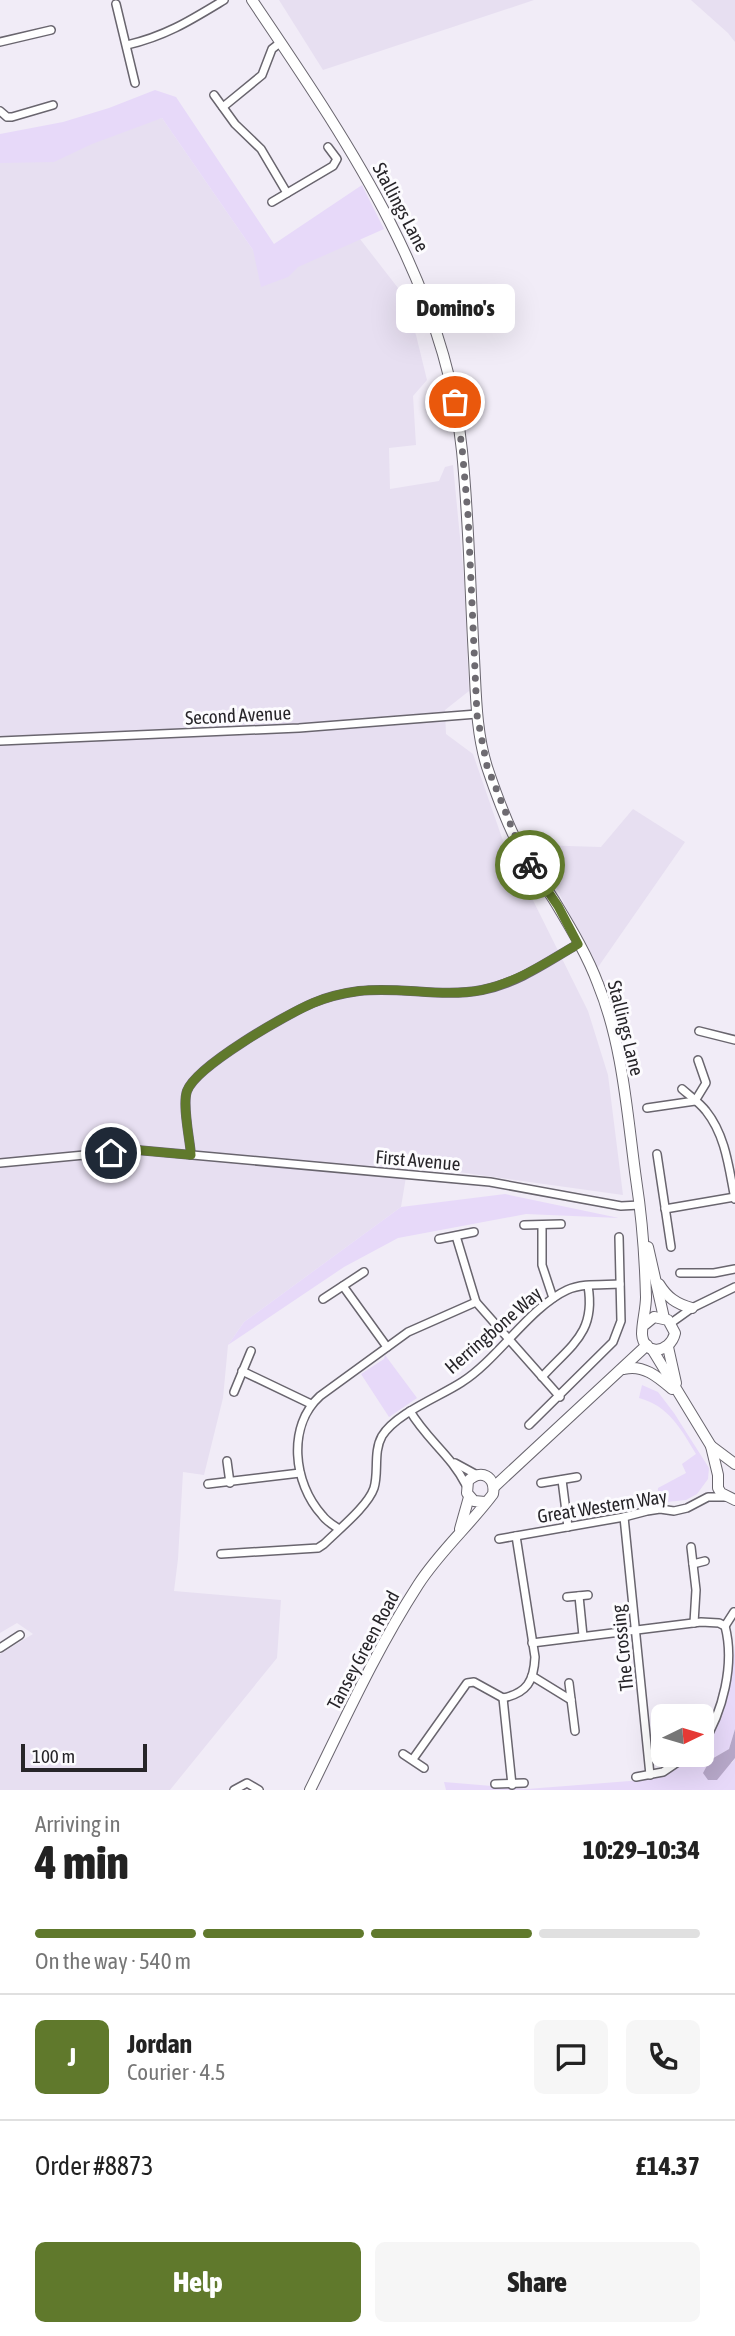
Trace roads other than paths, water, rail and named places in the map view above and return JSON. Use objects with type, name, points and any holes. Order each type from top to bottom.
[{"type":"main road","name":"Stallings Lane","points":[[253,0],[335,126],[386,215],[412,264],[438,338],[455,402],[462,447],[477,715],[487,766],[520,848],[558,906],[598,983],[618,1054],[642,1220]]},
{"type":"main road","points":[[642,1220],[655,1277],[674,1338],[668,1347],[663,1349],[649,1347]]},
{"type":"main road","points":[[642,1220],[646,1300],[642,1336],[711,1446],[735,1464]]},
{"type":"main road","points":[[655,1277],[666,1296],[682,1306],[692,1308]]},
{"type":"main road","points":[[643,1326],[654,1317],[667,1320]]},
{"type":"main road","name":"Tansey Green Road","points":[[310,1790],[377,1656],[419,1584],[458,1533],[511,1469],[649,1347]]},
{"type":"main road","points":[[668,1347],[678,1393]]},
{"type":"main road","points":[[623,1370],[632,1367],[643,1369],[678,1393]]},
{"type":"main road","points":[[711,1446],[721,1493],[732,1498]]},
{"type":"main road","points":[[717,1478],[722,1469],[735,1464]]},
{"type":"main road","name":"Tansey Green Road","points":[[466,1485],[472,1477],[511,1469]]},
{"type":"main road","points":[[482,1475],[494,1487]]},
{"type":"main road","points":[[466,1485],[469,1497],[474,1501],[485,1502]]},
{"type":"main road","name":"Tansey Green Road","points":[[458,1533],[469,1497]]},
{"type":"street","points":[[127,45],[175,30],[224,0]]},
{"type":"street","points":[[116,4],[135,83]]},
{"type":"street","points":[[0,42],[51,30]]},
{"type":"street","points":[[37,33],[40,43]]},
{"type":"street","points":[[223,107],[262,75],[272,50],[281,42]]},
{"type":"street","points":[[214,95],[235,124],[261,149],[287,193]]},
{"type":"street","points":[[0,111],[7,117],[12,117],[53,105]]},
{"type":"street","points":[[272,202],[333,166],[337,159],[328,147]]},
{"type":"street","name":"Second Avenue","points":[[0,741],[299,728],[477,715]]},
{"type":"street","points":[[191,1155],[186,1096],[191,1084],[210,1067],[290,1013],[332,996],[359,991],[454,993],[491,988],[515,980],[578,944]]},
{"type":"street","points":[[699,1031],[735,1040]]},
{"type":"street","points":[[695,1101],[706,1083],[698,1060]]},
{"type":"street","points":[[665,1209],[735,1198],[732,1165],[717,1128],[705,1109],[682,1089]]},
{"type":"street","points":[[648,1108],[695,1101]]},
{"type":"street","name":"First Avenue","points":[[0,1163],[137,1150],[490,1182],[621,1206],[640,1205]]},
{"type":"street","points":[[657,1154],[671,1247]]},
{"type":"street","points":[[524,1225],[561,1224]]},
{"type":"street","points":[[542,1225],[542,1265],[553,1298]]},
{"type":"street","points":[[439,1239],[474,1232]]},
{"type":"street","points":[[456,1236],[476,1302],[560,1396]]},
{"type":"street","points":[[529,1425],[612,1342],[621,1321],[619,1237]]},
{"type":"street","points":[[680,1273],[714,1273],[735,1269]]},
{"type":"street","points":[[323,1299],[363,1272]]},
{"type":"street","name":"Herringbone Way","points":[[221,1554],[318,1548],[369,1498],[375,1486],[375,1463],[382,1436],[410,1411],[463,1381],[553,1298],[568,1290],[620,1284]]},
{"type":"street","points":[[343,1286],[387,1347]]},
{"type":"street","points":[[542,1377],[583,1332],[591,1305],[588,1286]]},
{"type":"street","points":[[667,1320],[735,1287]]},
{"type":"street","points":[[339,1529],[318,1510],[300,1473],[298,1443],[303,1417],[311,1404],[408,1332],[476,1302]]},
{"type":"street","points":[[234,1392],[251,1350]]},
{"type":"street","points":[[242,1371],[311,1404]]},
{"type":"street","points":[[410,1411],[419,1427],[454,1463],[466,1485]]},
{"type":"street","points":[[227,1461],[230,1483]]},
{"type":"street","points":[[454,1463],[482,1475]]},
{"type":"street","points":[[208,1484],[300,1473]]},
{"type":"street","points":[[541,1483],[577,1477]]},
{"type":"street","points":[[717,1478],[708,1497],[732,1498]]},
{"type":"street","points":[[562,1480],[568,1527]]},
{"type":"street","name":"Great Western Way","points":[[499,1539],[647,1511],[674,1511],[687,1508],[708,1497]]},
{"type":"street","name":"The Crossing","points":[[624,1517],[650,1775]]},
{"type":"street","points":[[413,1759],[467,1683],[474,1682],[503,1698],[520,1694],[531,1676],[534,1657],[516,1536]]},
{"type":"street","points":[[691,1547],[696,1590],[694,1623]]},
{"type":"street","points":[[694,1564],[705,1562]]},
{"type":"street","points":[[567,1597],[583,1595],[583,1636]]},
{"type":"street","points":[[714,1723],[720,1709],[730,1652],[726,1626],[734,1612]]},
{"type":"street","points":[[532,1643],[694,1623],[719,1623],[726,1626]]},
{"type":"street","points":[[0,1648],[20,1635]]},
{"type":"street","points":[[531,1676],[571,1700]]},
{"type":"street","points":[[569,1684],[575,1731]]},
{"type":"street","points":[[503,1698],[512,1785]]},
{"type":"street","points":[[403,1754],[424,1768]]},
{"type":"street","points":[[636,1777],[663,1772],[669,1768]]},
{"type":"street","points":[[234,1790],[247,1783],[259,1790]]},
{"type":"street","points":[[495,1784],[524,1783]]},
{"type":"place","name":"Domino's","points":[[455,402]]}]
